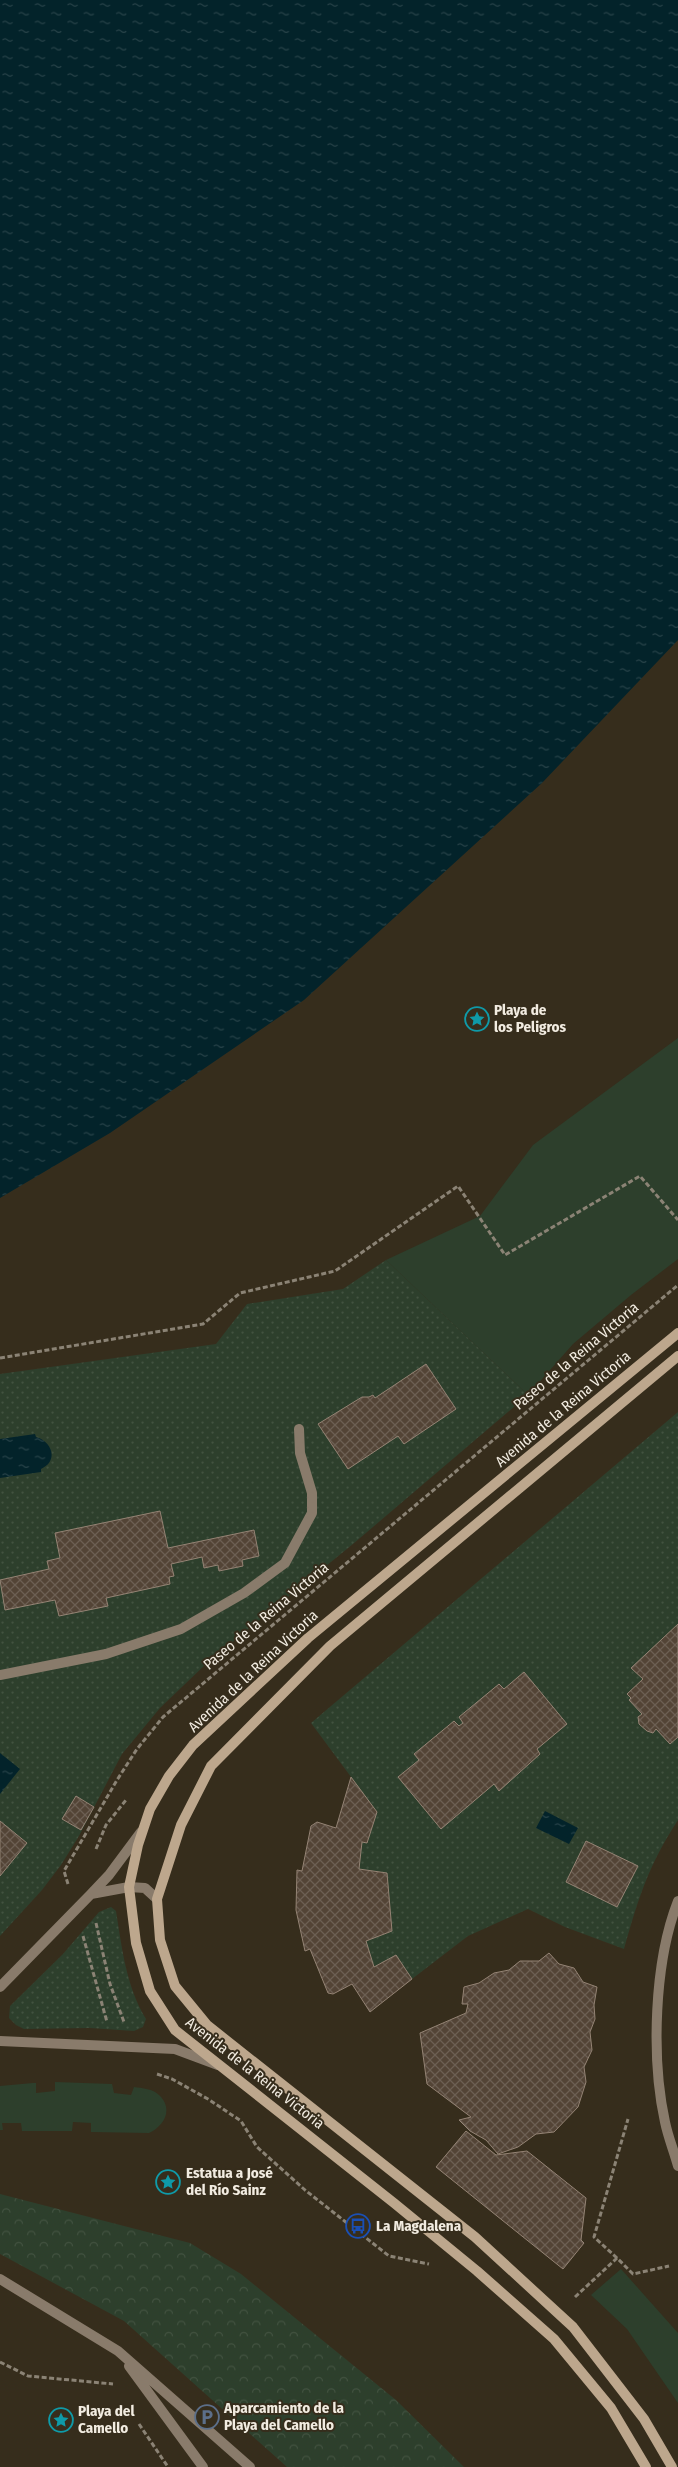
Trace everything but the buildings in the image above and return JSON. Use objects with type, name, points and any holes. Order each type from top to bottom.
[{"type":"main road","name":"Avenida de la Reina Victoria","points":[[646,2467],[611,2408],[554,2339],[477,2271],[175,2030],[150,1991],[136,1943],[129,1886],[150,1809],[169,1776],[194,1745],[308,1638],[678,1333]]},
{"type":"main road","name":"Avenida de la Reina Victoria","points":[[672,2467],[644,2419],[573,2327],[474,2237],[207,2025],[175,1986],[160,1940],[157,1899],[181,1825],[211,1766],[330,1646],[678,1356]]},
{"type":"street","points":[[0,1675],[106,1654],[180,1629],[244,1593],[285,1563],[312,1513],[312,1493],[300,1452],[299,1429]]},
{"type":"street","points":[[0,1988],[109,1875],[143,1829]]},
{"type":"street","points":[[91,1894],[129,1886],[145,1888],[157,1899]]},
{"type":"street","points":[[678,1901],[664,1947],[658,1989],[657,2032],[665,2122],[678,2166]]},
{"type":"street","points":[[0,2041],[175,2050],[225,2068]]},
{"type":"street","points":[[0,2278],[118,2350],[250,2467]]},
{"type":"street","points":[[118,2350],[203,2467]]},
{"type":"path","points":[[0,1358],[203,1324],[240,1293],[335,1271],[458,1186],[505,1255],[640,1176],[678,1220]]},
{"type":"path","name":"Paseo de la Reina Victoria","points":[[114,2047],[64,1871],[117,1780],[163,1718],[678,1285]]},
{"type":"path","points":[[152,2072],[172,2079],[208,2099],[241,2122],[257,2147],[305,2190],[389,2256],[434,2265]]},
{"type":"path","points":[[628,2120],[594,2237],[633,2274],[669,2266]]},
{"type":"path","points":[[590,2285],[617,2258]]},
{"type":"path","points":[[0,2362],[28,2376],[144,2387]]},
{"type":"green space","points":[[678,1038],[678,1259],[631,1295],[573,1344],[528,1395],[386,1260],[480,1216],[533,1145]]},
{"type":"green space","points":[[386,1260],[528,1395],[353,1544],[207,1663],[160,1708],[122,1754],[79,1836],[61,1865],[42,1890],[0,1936],[0,1374],[216,1344],[247,1304],[343,1289]]},
{"type":"green space","points":[[678,1412],[678,1820],[659,1852],[645,1882],[624,1949],[565,1927],[528,1909],[468,1936],[412,1979],[396,1955],[374,1967],[366,1941],[392,1931],[387,1873],[359,1869],[362,1842],[367,1843],[377,1812],[311,1723]]},
{"type":"green space","points":[[111,1907],[116,1911],[129,1980],[146,2019],[143,2027],[134,2031],[90,2028],[24,2029],[16,2025],[9,2018],[10,2006],[63,1954],[99,1912]]},
{"type":"green space","points":[[55,2082],[112,2084],[114,2093],[131,2095],[134,2087],[151,2090],[157,2093],[163,2100],[166,2106],[165,2117],[159,2126],[149,2133],[91,2132],[91,2123],[73,2122],[72,2131],[22,2131],[21,2123],[2,2123],[3,2130],[0,2130],[0,2086],[36,2083],[36,2093],[55,2091]]},
{"type":"green space","points":[[0,2194],[190,2243],[241,2274],[396,2400],[464,2467],[287,2467],[124,2321],[0,2254]]},
{"type":"green space","points":[[621,2269],[678,2333],[678,2403],[627,2329],[591,2295]]},
{"type":"water","points":[[0,0],[678,0],[678,640],[542,783],[304,1000],[110,1133],[0,1198]]},
{"type":"water","points":[[35,1434],[36,1437],[46,1443],[51,1452],[52,1456],[47,1465],[41,1469],[41,1472],[0,1478],[0,1439]]},
{"type":"water","points":[[0,1753],[20,1769],[0,1794]]},
{"type":"water","points":[[545,1811],[578,1828],[569,1844],[536,1828]]},
{"type":"place","name":"Playa de los Peligros","points":[[477,1019]]},
{"type":"place","name":"Estatua a José del Río Sainz","points":[[168,2182]]},
{"type":"place","name":"La Magdalena","points":[[358,2226]]},
{"type":"place","name":"Aparcamiento de la Playa del Camello","points":[[207,2417]]},
{"type":"place","name":"Playa del Camello","points":[[61,2420]]}]
